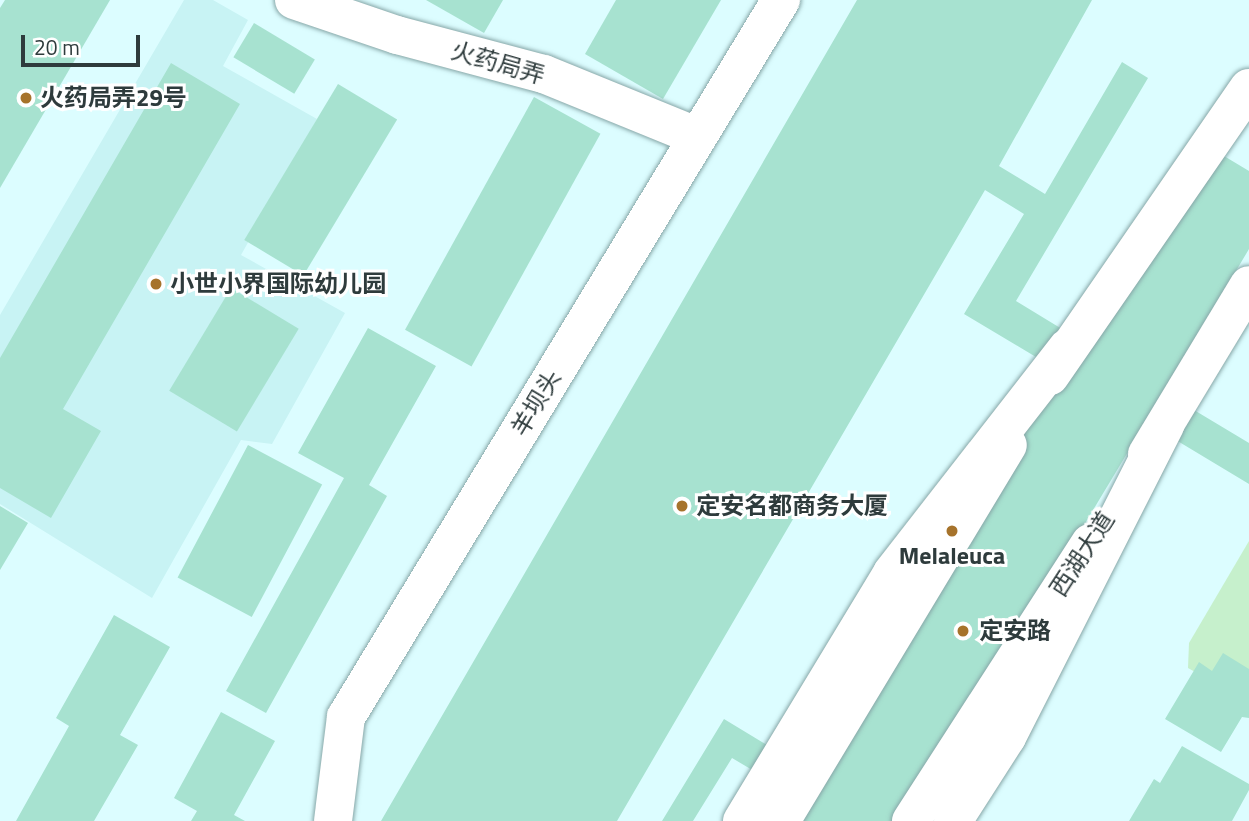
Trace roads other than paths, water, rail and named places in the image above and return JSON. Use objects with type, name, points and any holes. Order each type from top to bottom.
[{"type":"main road","name":"火药局弄","points":[[294,0],[397,35],[544,74],[698,137]]},
{"type":"main road","name":"羊坝头","points":[[333,821],[346,717],[781,0]]},
{"type":"main road","points":[[742,821],[892,573],[1067,348],[1249,88]]},
{"type":"main road","name":"西湖大道","points":[[911,821],[1165,425],[1249,285]]},
{"type":"main road","points":[[781,821],[1067,348]]},
{"type":"main road","points":[[953,821],[1007,737],[1165,425]]},
{"type":"place","name":"火药局弄29号","points":[[26,98]]},
{"type":"place","name":"小世小界国际幼儿园","points":[[156,284]]},
{"type":"place","name":"定安名都商务大厦","points":[[682,506]]},
{"type":"place","name":"Melaleuca","points":[[952,531]]},
{"type":"place","name":"定安路","points":[[963,631]]}]
